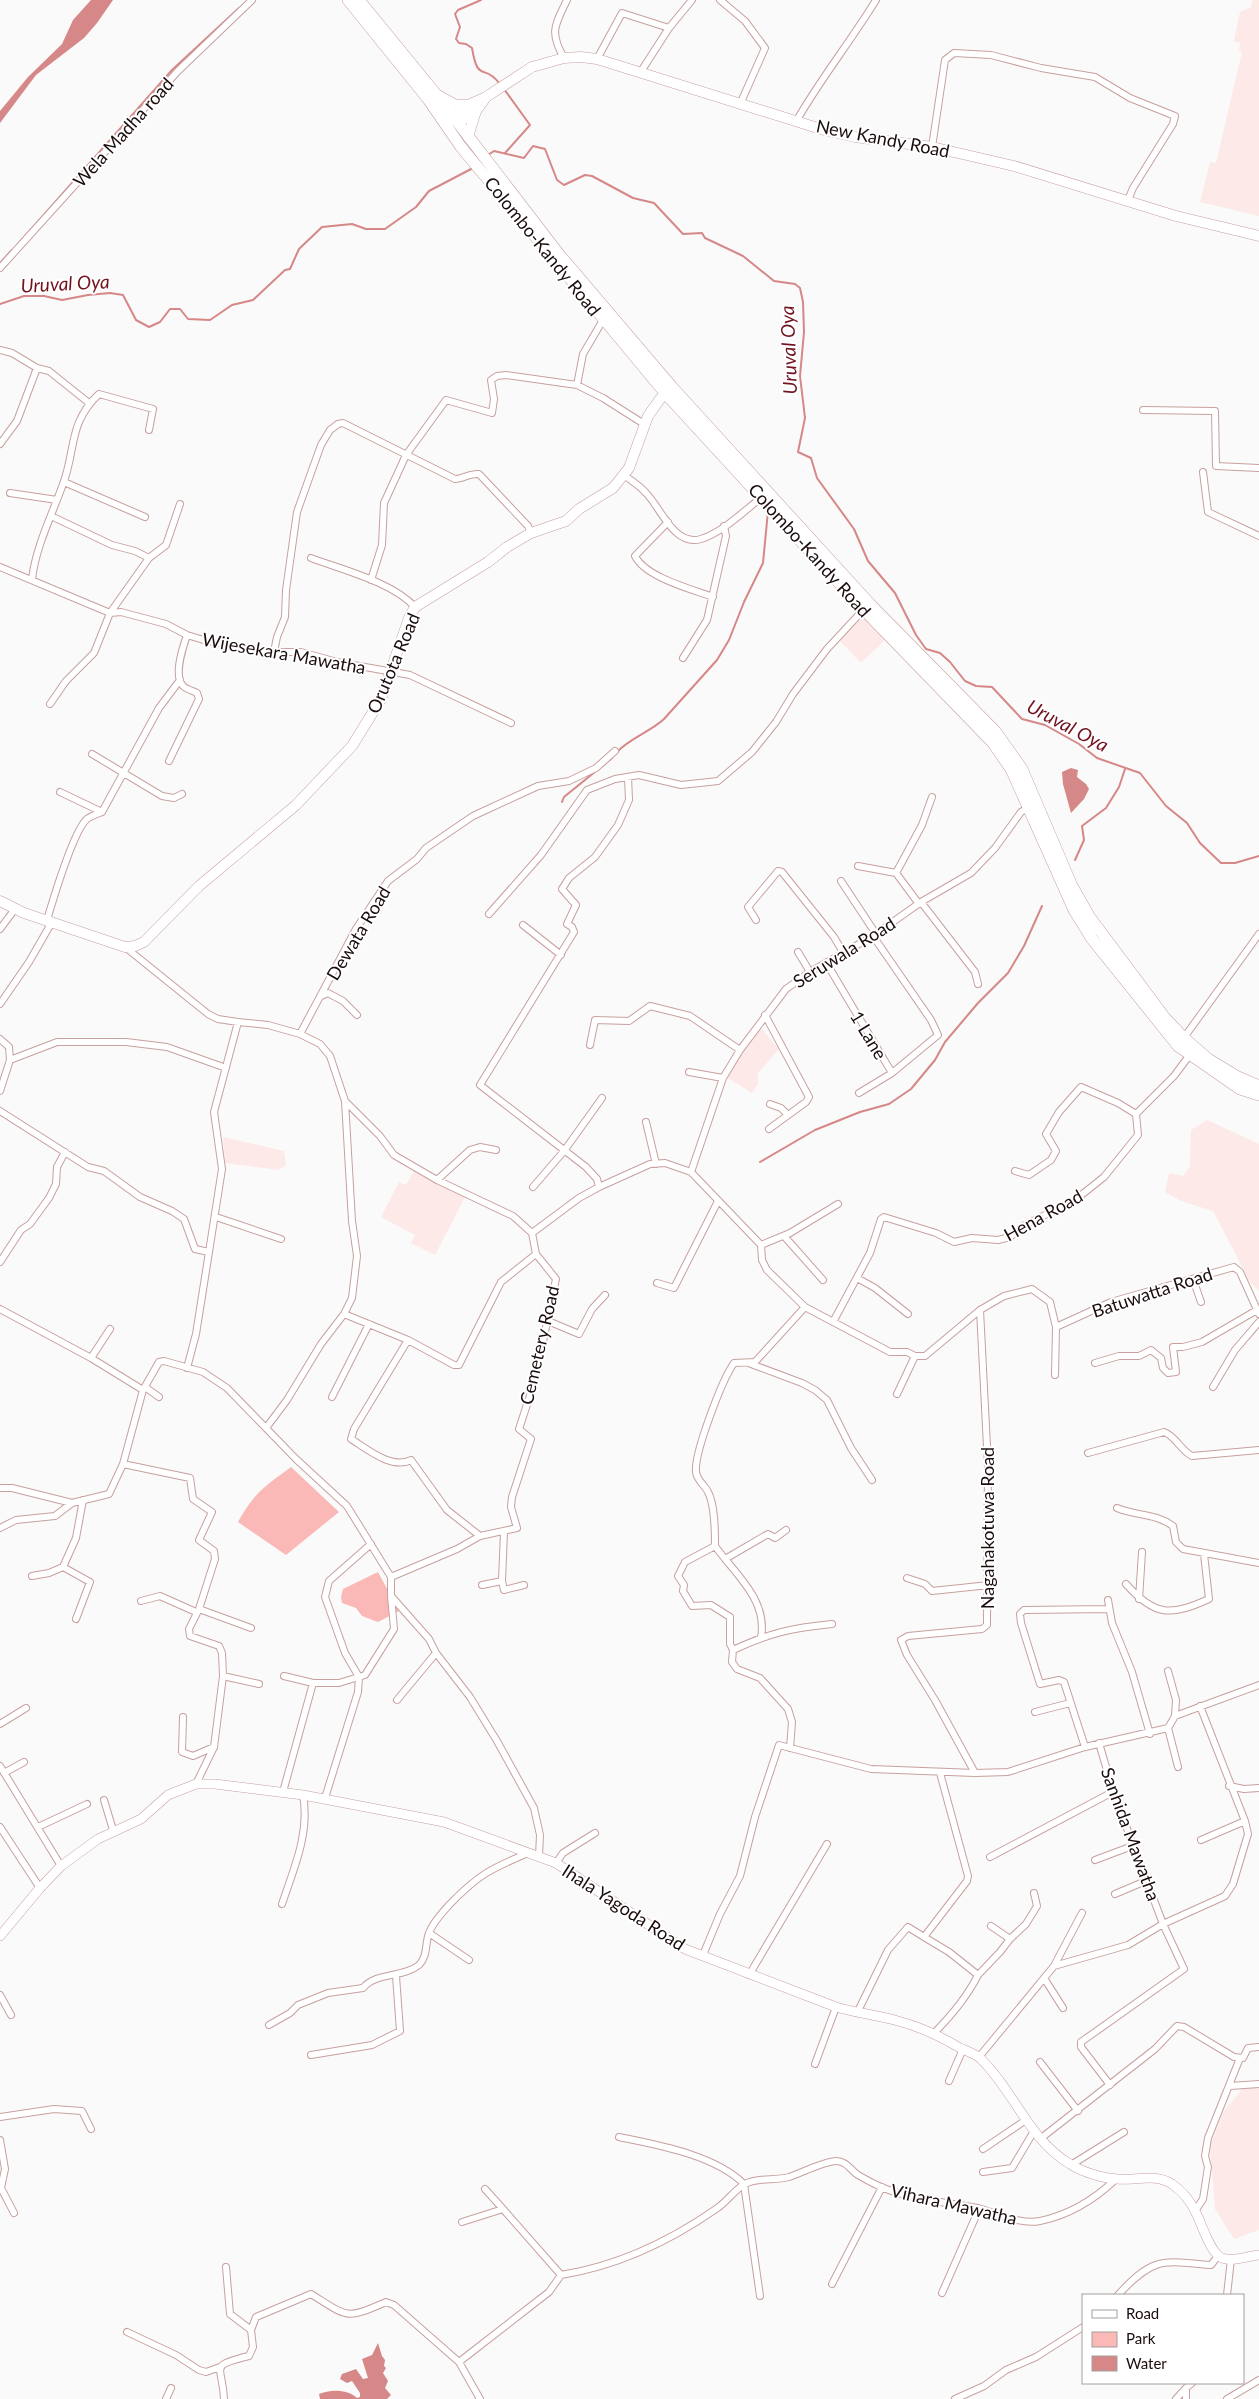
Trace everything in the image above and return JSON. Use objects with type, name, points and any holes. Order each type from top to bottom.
[{"type":"highway","name":"Colombo-Kandy Road","points":[[348,0],[469,145],[603,320],[993,743],[1012,769],[1033,805],[1059,880],[1074,910],[1092,938],[1181,1042],[1189,1056],[1240,1089],[1259,1095]]},
{"type":"highway","name":"Colombo-Kandy Road","points":[[360,0],[435,93],[451,124]]},
{"type":"highway","name":"Colombo-Kandy Road","points":[[498,184],[558,253],[669,390],[762,497],[867,607]]},
{"type":"highway","name":"Colombo-Kandy Road","points":[[1181,1042],[1208,1059],[1259,1086]]},
{"type":"main road","name":"New Kandy Road","points":[[451,124],[490,94],[532,67],[564,58],[581,57],[597,59],[741,102],[824,130],[855,137],[932,147],[1014,166],[1176,216],[1259,236]]},
{"type":"main road","points":[[435,93],[456,106],[472,108],[469,145]]},
{"type":"main road","name":"Orutota Road","points":[[126,947],[135,946],[152,935],[200,886],[309,791],[352,746],[381,699],[409,618],[415,607],[531,533],[566,521],[579,509],[613,488],[625,476],[633,461],[644,424],[653,408],[669,390]]},
{"type":"main road","points":[[1,902],[15,909],[126,947]]},
{"type":"street","name":"Wela Madha road","points":[[0,268],[178,71],[252,0]]},
{"type":"street","points":[[564,58],[555,43],[555,28],[567,0]]},
{"type":"street","points":[[720,0],[745,21],[765,48],[741,102]]},
{"type":"street","points":[[797,120],[819,82],[856,32],[876,0]]},
{"type":"street","points":[[640,73],[689,1]]},
{"type":"street","points":[[597,59],[622,13],[669,28]]},
{"type":"street","points":[[932,147],[945,60],[954,53],[991,55],[1041,68],[1095,77],[1130,98],[1176,116],[1174,124],[1133,188],[1128,200]]},
{"type":"street","points":[[577,385],[583,354],[603,320]]},
{"type":"street","points":[[0,350],[12,353],[37,368],[49,371],[89,403]]},
{"type":"street","points":[[0,444],[17,421],[37,368]]},
{"type":"street","points":[[371,580],[382,545],[384,503],[406,455],[446,400],[492,413],[494,399],[491,380],[506,374],[577,385],[644,424]]},
{"type":"street","points":[[32,579],[34,562],[64,482],[74,430],[89,403],[99,394],[153,409],[149,430]]},
{"type":"street","points":[[1143,410],[1215,411],[1216,466],[1259,468]]},
{"type":"street","points":[[274,652],[277,637],[285,617],[286,590],[297,512],[321,445],[330,430],[338,424],[343,424],[390,445],[454,479],[462,479],[473,474],[479,474],[528,526],[531,533]]},
{"type":"street","points":[[1203,472],[1208,512],[1259,536]]},
{"type":"street","points":[[625,476],[647,493],[679,535],[691,540],[702,539],[724,526],[762,497]]},
{"type":"street","points":[[64,482],[145,517]]},
{"type":"street","points":[[10,493],[57,500]]},
{"type":"street","points":[[50,704],[66,682],[94,653],[110,614],[149,558],[166,546],[180,504]]},
{"type":"street","points":[[51,516],[112,545],[135,551],[149,558]]},
{"type":"street","points":[[668,522],[635,556],[638,563],[652,573],[713,597]]},
{"type":"street","points":[[683,658],[707,620],[726,536],[724,526]]},
{"type":"street","points":[[311,558],[371,580],[407,598],[415,607]]},
{"type":"street","name":"Wijesekara Mawatha","points":[[0,567],[32,579],[110,614],[121,612],[166,624],[187,635],[207,641],[274,652],[301,652],[337,662],[410,675],[511,723]]},
{"type":"street","points":[[489,914],[541,856],[588,790],[615,779],[639,776],[681,785],[718,781],[752,752],[776,722],[826,649],[867,607]]},
{"type":"street","points":[[169,760],[199,700],[197,693],[183,686],[180,680],[179,662],[187,635]]},
{"type":"street","points":[[0,1004],[30,962],[49,921],[65,864],[78,835],[87,819],[102,812],[159,708],[180,680]]},
{"type":"street","name":"Dewata Road","points":[[300,1034],[356,929],[388,881],[417,859],[426,848],[473,816],[538,786],[576,778],[596,768],[615,751]]},
{"type":"street","points":[[92,754],[162,796],[174,798],[182,794]]},
{"type":"street","points":[[599,1187],[597,1179],[586,1167],[480,1085],[574,932],[572,927],[567,924],[576,905],[562,889],[569,878],[594,856],[618,825],[629,800],[628,777]]},
{"type":"street","points":[[60,792],[102,812]]},
{"type":"street","points":[[896,873],[922,825],[932,797]]},
{"type":"street","name":"Seruwala Road","points":[[690,1172],[723,1078],[740,1050],[786,989],[810,972],[827,964],[874,935],[920,903],[972,873],[995,848],[1020,812],[1033,805]]},
{"type":"street","points":[[858,866],[896,873],[975,972],[978,984]]},
{"type":"street","points":[[756,920],[748,907],[778,871],[782,872],[834,936],[844,954]]},
{"type":"street","points":[[841,880],[874,935],[931,1020],[938,1035],[892,1073]]},
{"type":"street","points":[[0,929],[15,909]]},
{"type":"street","points":[[523,924],[561,955]]},
{"type":"street","points":[[1181,1042],[1259,934]]},
{"type":"street","points":[[126,947],[208,1014],[218,1019],[268,1025],[300,1034],[320,1044],[330,1056],[345,1101],[352,1222],[356,1256],[352,1298],[344,1314],[321,1344],[287,1400],[266,1428]]},
{"type":"street","points":[[798,952],[810,972]]},
{"type":"street","name":"1 Lane","points":[[827,964],[892,1073],[858,1094]]},
{"type":"street","points":[[321,996],[328,993],[344,1001],[357,1015]]},
{"type":"street","points":[[590,1045],[595,1020],[629,1021],[650,1006],[690,1016],[740,1050]]},
{"type":"street","points":[[765,1015],[809,1097],[806,1102],[787,1114],[769,1129]]},
{"type":"street","points":[[188,1368],[196,1334],[216,1217],[222,1169],[214,1112],[238,1022]]},
{"type":"street","points":[[0,1038],[9,1047],[10,1060],[0,1092]]},
{"type":"street","points":[[10,1060],[57,1042],[126,1042],[167,1047],[226,1068]]},
{"type":"street","points":[[1015,1172],[1029,1175],[1051,1160],[1056,1151],[1046,1134],[1059,1112],[1081,1087],[1118,1103],[1136,1114],[1174,1076],[1189,1056]]},
{"type":"street","points":[[689,1072],[723,1078]]},
{"type":"street","points":[[533,1187],[564,1151],[602,1098]]},
{"type":"street","points":[[345,1101],[380,1136],[394,1154],[437,1180],[512,1216],[532,1233],[579,1198],[650,1164],[665,1163],[690,1172],[761,1245],[762,1260],[767,1270],[805,1307],[890,1352],[907,1352],[915,1356],[925,1356],[980,1310],[1004,1296],[1032,1290],[1050,1302],[1056,1326],[1055,1375]]},
{"type":"street","points":[[770,1104],[781,1108],[787,1114]]},
{"type":"street","points":[[0,1111],[88,1167],[104,1171],[140,1197],[172,1211],[184,1219],[195,1249],[209,1252]]},
{"type":"street","name":"Hena Road","points":[[833,1322],[870,1253],[881,1219],[884,1217],[936,1233],[954,1242],[972,1238],[998,1240],[1010,1237],[1023,1226],[1075,1200],[1104,1177],[1114,1166],[1121,1153],[1138,1135],[1136,1114]]},
{"type":"street","points":[[646,1122],[656,1164]]},
{"type":"street","points":[[437,1180],[470,1150],[480,1147],[496,1150]]},
{"type":"street","points":[[0,1262],[21,1230],[30,1224],[49,1198],[56,1184],[57,1167],[65,1152]]},
{"type":"street","points":[[657,1283],[674,1288],[718,1200]]},
{"type":"street","points":[[761,1245],[784,1236],[838,1204]]},
{"type":"street","points":[[216,1217],[281,1239]]},
{"type":"street","name":"Cemetery Road","points":[[504,1532],[517,1528],[511,1507],[512,1497],[531,1440],[519,1429],[536,1380],[556,1279],[536,1254],[532,1233]]},
{"type":"street","points":[[784,1236],[823,1280]]},
{"type":"street","points":[[344,1314],[408,1340],[454,1365],[459,1365],[501,1282],[536,1254]]},
{"type":"street","name":"Batuwatta Road","points":[[1056,1326],[1111,1302],[1234,1267],[1240,1272],[1258,1312]]},
{"type":"street","points":[[857,1278],[875,1288],[908,1314]]},
{"type":"street","points":[[1193,1279],[1201,1302]]},
{"type":"street","points":[[548,1321],[579,1334],[592,1309],[605,1295]]},
{"type":"street","points":[[761,1637],[763,1626],[760,1610],[752,1593],[715,1546],[709,1492],[698,1480],[696,1472],[698,1457],[720,1389],[734,1363],[755,1362],[805,1307]]},
{"type":"street","points":[[0,1309],[159,1397]]},
{"type":"street","name":"Nagahakotuwa Road","points":[[975,1773],[935,1700],[907,1655],[901,1640],[908,1636],[982,1629],[987,1625],[989,1585],[988,1466],[980,1310]]},
{"type":"street","points":[[1095,1363],[1119,1356],[1139,1356],[1151,1350],[1161,1358],[1163,1368],[1168,1373],[1176,1372],[1173,1346],[1183,1347],[1202,1342],[1258,1312]]},
{"type":"street","points":[[1213,1387],[1235,1350],[1259,1322]]},
{"type":"street","points":[[332,1397],[369,1324]]},
{"type":"street","points":[[91,1358],[110,1330]]},
{"type":"street","points":[[408,1340],[354,1429],[351,1439],[374,1454],[397,1463],[411,1460],[447,1510],[480,1536]]},
{"type":"street","points":[[897,1394],[915,1356]]},
{"type":"street","points":[[1,1526],[16,1520],[56,1516],[72,1503],[109,1494],[122,1464],[144,1388],[158,1362],[164,1361],[203,1372],[227,1388],[296,1459],[347,1506],[391,1576],[390,1596],[394,1629],[364,1675],[339,1683],[314,1683],[284,1676]]},
{"type":"street","points":[[750,1363],[802,1383],[815,1390],[827,1400],[851,1448],[872,1480]]},
{"type":"street","points":[[1088,1453],[1164,1432],[1170,1434],[1186,1453],[1192,1456],[1259,1450]]},
{"type":"street","points":[[122,1464],[190,1478],[193,1499],[212,1512],[199,1540],[214,1551],[215,1559],[198,1610],[189,1629],[190,1636],[219,1646],[222,1653],[223,1676],[214,1747],[203,1774],[196,1784]]},
{"type":"street","points":[[0,1488],[12,1488],[72,1503]]},
{"type":"street","points":[[63,1567],[76,1538],[83,1500]]},
{"type":"street","points":[[1117,1508],[1127,1513],[1163,1518],[1173,1526],[1176,1542],[1183,1549],[1259,1563]]},
{"type":"street","points":[[725,1559],[768,1534],[775,1538],[786,1530]]},
{"type":"street","points":[[391,1576],[457,1549],[480,1536],[504,1532],[502,1581],[504,1590],[524,1585]]},
{"type":"street","points":[[325,1798],[355,1700],[359,1676],[345,1653],[325,1597],[329,1581],[371,1544]]},
{"type":"street","points":[[715,1546],[685,1562],[678,1576],[684,1585],[683,1591],[692,1606],[711,1605],[730,1617],[730,1644],[733,1650],[732,1662],[737,1669],[760,1678],[788,1709],[792,1722],[790,1748]]},
{"type":"street","points":[[1140,1599],[1142,1552]]},
{"type":"street","points":[[1126,1584],[1140,1599],[1154,1609],[1172,1611],[1209,1599],[1204,1554]]},
{"type":"street","points":[[32,1576],[63,1567],[90,1582],[76,1619]]},
{"type":"street","points":[[907,1578],[925,1584],[932,1591],[989,1585]]},
{"type":"street","points":[[482,1585],[502,1581]]},
{"type":"street","points":[[141,1601],[160,1596],[252,1628]]},
{"type":"street","points":[[390,1596],[430,1638],[436,1653],[470,1697],[497,1741],[534,1808],[540,1835],[539,1856]]},
{"type":"street","points":[[1108,1600],[1112,1623],[1132,1672],[1150,1734]]},
{"type":"street","points":[[1085,1747],[1064,1682],[1059,1680],[1040,1684],[1020,1623],[1020,1614],[1024,1610],[1109,1608]]},
{"type":"street","points":[[733,1650],[761,1637],[793,1628],[832,1624]]},
{"type":"street","points":[[397,1700],[436,1653]]},
{"type":"street","points":[[703,1955],[720,1914],[740,1876],[755,1817],[779,1745],[871,1769],[902,1769],[940,1773],[1008,1772],[1099,1743],[1150,1734],[1168,1728],[1175,1716],[1176,1700],[1168,1670]]},
{"type":"street","points":[[223,1676],[259,1684]]},
{"type":"street","points":[[283,1792],[314,1683]]},
{"type":"street","points":[[1175,1716],[1259,1685]]},
{"type":"street","points":[[1035,1712],[1070,1703]]},
{"type":"street","points":[[1054,1966],[1128,1945],[1164,1924],[1225,1896],[1233,1884],[1248,1834],[1245,1821],[1229,1786],[1200,1706]]},
{"type":"street","points":[[0,1724],[26,1708]]},
{"type":"street","points":[[182,1717],[182,1752],[193,1756],[214,1747]]},
{"type":"street","points":[[1168,1728],[1178,1767]]},
{"type":"street","name":"Sanhida Mawatha","points":[[1099,1743],[1114,1794],[1164,1924],[1184,1969],[1138,2004],[1081,2042],[1081,2047],[1110,2085]]},
{"type":"street","points":[[4,1773],[24,1762]]},
{"type":"street","points":[[0,1766],[61,1866]]},
{"type":"street","points":[[924,1937],[960,1892],[968,1876],[940,1773]]},
{"type":"street","name":"Ihala Yagoda Road","points":[[0,1936],[61,1866],[113,1830],[141,1819],[168,1795],[196,1784],[215,1784],[325,1798],[444,1822],[539,1856],[556,1864],[685,1949],[836,2007],[857,2014],[898,2020],[934,2033],[979,2057],[998,2079],[1040,2139],[1054,2153],[1071,2165],[1116,2179],[1156,2178],[1171,2183],[1182,2192],[1195,2211],[1208,2240],[1218,2256]]},
{"type":"street","points":[[1229,1786],[1244,1789],[1259,1788]]},
{"type":"street","points":[[990,1857],[1107,1795],[1114,1794]]},
{"type":"street","points":[[282,1904],[303,1839],[305,1806],[303,1795]]},
{"type":"street","points":[[104,1800],[113,1830]]},
{"type":"street","points":[[38,1827],[87,1804]]},
{"type":"street","points":[[1201,1840],[1245,1821]]},
{"type":"street","points":[[0,1827],[40,1888]]},
{"type":"street","points":[[556,1864],[563,1853],[595,1833]]},
{"type":"street","points":[[750,1975],[826,1844]]},
{"type":"street","points":[[1095,1860],[1135,1845]]},
{"type":"street","points":[[270,2025],[290,2013],[298,2005],[328,1993],[363,1988],[367,1983],[379,1978],[396,1976],[419,1965],[425,1955],[429,1933],[439,1915],[472,1881],[490,1869],[528,1853]]},
{"type":"street","points":[[1115,1894],[1148,1880]]},
{"type":"street","points":[[934,2033],[954,2012],[971,1989],[978,1975],[1026,1924],[1037,1906],[1034,1893]]},
{"type":"street","points":[[979,2057],[1054,1966],[1082,1913]]},
{"type":"street","points":[[991,1926],[1010,1939]]},
{"type":"street","points":[[857,2014],[888,1950],[908,1927],[949,1952],[978,1975]]},
{"type":"street","points":[[429,1933],[469,1960]]},
{"type":"street","points":[[311,2055],[372,2045],[400,2031],[396,1976]]},
{"type":"street","points":[[1044,1978],[1063,2008]]},
{"type":"street","points":[[0,1995],[11,2015]]},
{"type":"street","points":[[815,2064],[836,2007]]},
{"type":"street","points":[[1040,2139],[1155,2049],[1177,2026],[1184,2027],[1234,2057],[1240,2058]]},
{"type":"street","points":[[1195,2211],[1203,2199],[1208,2167],[1205,2156],[1208,2138],[1240,2058],[1243,2058],[1248,2048],[1259,2047]]},
{"type":"street","points":[[948,2081],[963,2049]]},
{"type":"street","points":[[1040,2062],[1078,2111]]},
{"type":"street","points":[[1230,2086],[1259,2084]]},
{"type":"street","points":[[0,2117],[54,2109],[82,2111],[91,2129]]},
{"type":"street","points":[[983,2149],[1026,2120]]},
{"type":"street","points":[[983,2172],[1012,2168],[1034,2131]]},
{"type":"street","points":[[1071,2165],[1124,2132]]},
{"type":"street","points":[[619,2137],[669,2147],[687,2153],[735,2175],[744,2184],[760,2296]]},
{"type":"street","points":[[0,2140],[5,2169],[1,2188],[14,2213]]},
{"type":"street","name":"Vihara Mawatha","points":[[744,2184],[753,2181],[785,2178],[836,2161],[848,2164],[856,2174],[882,2187],[909,2196],[979,2209],[1024,2221],[1040,2221],[1078,2207],[1102,2193],[1116,2179]]},
{"type":"street","points":[[459,2362],[549,2292],[560,2275],[618,2262],[670,2236],[717,2208],[744,2184]]},
{"type":"street","points":[[832,2284],[882,2187]]},
{"type":"street","points":[[485,2189],[560,2275]]},
{"type":"street","points":[[462,2222],[503,2209]]},
{"type":"street","points":[[942,2294],[979,2209]]},
{"type":"street","points":[[1119,2294],[1135,2277],[1157,2263],[1211,2265],[1218,2256],[1230,2259],[1259,2255]]},
{"type":"street","points":[[1227,2294],[1230,2259]]},
{"type":"street","points":[[226,2267],[230,2314],[251,2330]]},
{"type":"street","points":[[127,2332],[176,2355],[199,2370],[206,2372],[220,2367],[227,2361],[249,2356],[253,2347],[251,2330],[256,2317],[311,2294],[344,2314],[360,2313],[386,2302],[394,2305],[459,2362],[480,2399]]},
{"type":"street","points":[[955,2399],[984,2386],[1006,2370],[1036,2357],[1082,2328]]},
{"type":"street","points":[[220,2367],[218,2372],[224,2399]]},
{"type":"street","points":[[1226,2399],[1259,2380]]},
{"type":"street","points":[[1176,2399],[1191,2384]]},
{"type":"street","points":[[166,2399],[171,2388]]},
{"type":"street","points":[[1186,2388],[1186,2399]]},
{"type":"shaded area","points":[[1252,0],[1259,0],[1259,216],[1200,202],[1210,162],[1216,163],[1242,52],[1239,51],[1240,43],[1234,41],[1240,12],[1251,7]]},
{"type":"shaded area","points":[[864,616],[886,639],[861,663],[839,640]]},
{"type":"shaded area","points":[[759,1026],[779,1049],[758,1073],[758,1084],[752,1093],[726,1077]]},
{"type":"shaded area","points":[[1207,1120],[1259,1144],[1259,1291],[1250,1282],[1213,1211],[1181,1201],[1165,1192],[1169,1173],[1183,1176],[1190,1166],[1191,1130]]},
{"type":"shaded area","points":[[223,1137],[284,1151],[286,1165],[279,1170],[225,1163]]},
{"type":"shaded area","points":[[414,1171],[465,1197],[435,1255],[411,1243],[415,1235],[381,1217],[399,1182],[406,1185]]},
{"type":"shaded area","points":[[1259,2086],[1259,2230],[1234,2239],[1215,2209],[1210,2146],[1224,2111],[1244,2087]]},
{"type":"green space","points":[[291,1467],[339,1512],[286,1555],[238,1522],[249,1504],[261,1491]]},
{"type":"green space","points":[[378,1572],[399,1611],[378,1622],[362,1616],[356,1608],[342,1603],[341,1597],[343,1589]]},
{"type":"water","points":[[91,0],[113,0],[84,38],[36,75],[0,123],[0,111],[28,77],[62,44],[73,20]]},
{"type":"water","points":[[1071,768],[1078,770],[1077,777],[1089,789],[1084,799],[1071,813],[1063,784],[1062,772]]},
{"type":"water","points":[[378,2343],[385,2360],[384,2366],[386,2368],[383,2373],[388,2381],[385,2388],[391,2395],[387,2399],[320,2399],[319,2394],[328,2391],[344,2391],[357,2398],[360,2397],[360,2393],[352,2381],[347,2383],[340,2379],[342,2374],[356,2369],[363,2379],[368,2378],[362,2359],[372,2355]]},
{"type":"waterway","points":[[481,0],[458,10],[455,14],[460,27],[456,39],[459,43],[466,44],[472,48],[479,70],[494,77],[499,83]]},
{"type":"waterway","points":[[19,243],[172,70],[239,8]]},
{"type":"waterway","points":[[504,89],[530,125],[505,153]]},
{"type":"waterway","name":"Uruval Oya","points":[[488,155],[494,151],[524,158],[533,146],[545,149],[557,180],[564,185],[585,175],[592,176],[633,198],[654,203],[683,234],[702,233],[705,238],[743,256],[774,281],[795,284],[800,288],[803,302],[804,332],[800,376],[805,418],[798,452],[811,458],[817,478],[854,529],[868,561],[895,593],[916,635],[926,649],[940,653],[965,681],[976,686],[992,687],[1022,719],[1045,725],[1079,744],[1097,758],[1140,773],[1166,806],[1187,823],[1200,843],[1221,863],[1235,863],[1259,856]]},
{"type":"waterway","name":"Uruval Oya","points":[[0,304],[24,296],[44,296],[62,300],[110,293],[123,295],[136,320],[149,327],[160,322],[170,309],[180,309],[188,319],[210,320],[232,305],[253,300],[285,270],[290,269],[299,249],[322,227],[352,224],[366,229],[385,229],[416,207],[429,191],[473,168]]},
{"type":"waterway","points":[[0,263],[12,250]]},
{"type":"waterway","points":[[617,752],[664,719],[717,660],[729,640],[744,602],[763,563],[768,511]]},
{"type":"waterway","points":[[562,802],[564,797],[612,758]]},
{"type":"waterway","points":[[1075,860],[1084,840],[1082,826],[1106,808],[1119,787],[1125,769]]},
{"type":"waterway","points":[[760,1162],[815,1130],[860,1112],[889,1104],[911,1089],[935,1060],[945,1042],[978,1003],[1008,973],[1024,946],[1042,906]]}]
